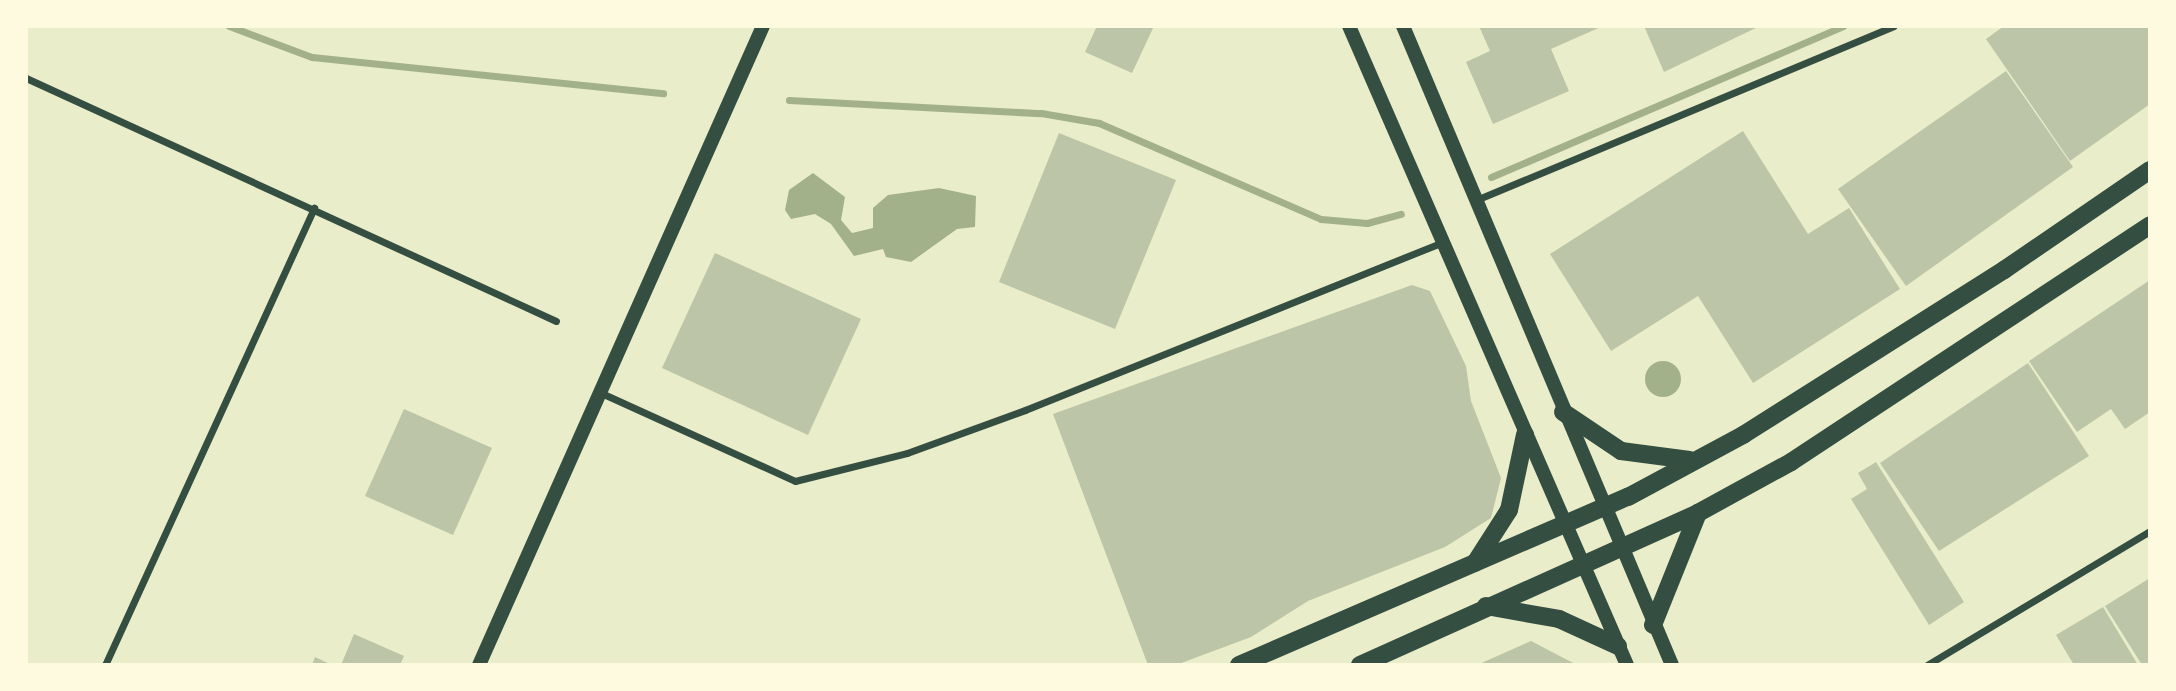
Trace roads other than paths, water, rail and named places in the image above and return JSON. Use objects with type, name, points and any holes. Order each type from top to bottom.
[{"type":"main road","points":[[479,665],[597,391],[763,26]]},
{"type":"main road","points":[[1349,26],[1563,526],[1627,665]]},
{"type":"main road","points":[[1403,26],[1619,547],[1672,665]]},
{"type":"main road","points":[[1239,665],[1603,508],[1693,460],[1816,392],[2150,170]]},
{"type":"main road","points":[[1360,665],[1486,606],[1698,513],[1853,424],[2150,225]]},
{"type":"main road","points":[[1563,412],[1621,450],[1693,460]]},
{"type":"main road","points":[[1474,564],[1510,510],[1525,435]]},
{"type":"main road","points":[[1653,625],[1698,513]]},
{"type":"main road","points":[[1486,606],[1559,619],[1618,646]]},
{"type":"street","points":[[1475,201],[1893,26]]},
{"type":"street","points":[[26,78],[556,321]]},
{"type":"street","points":[[105,665],[314,208]]},
{"type":"street","points":[[597,391],[795,481],[907,453],[1025,410],[1441,243]]},
{"type":"street","points":[[1927,665],[2150,531]]},
{"type":"waterway","points":[[229,26],[312,57],[663,93]]},
{"type":"waterway","points":[[1491,177],[1843,26]]},
{"type":"waterway","points":[[789,100],[1041,113],[1099,123],[1321,219],[1367,223],[1401,214]]}]
